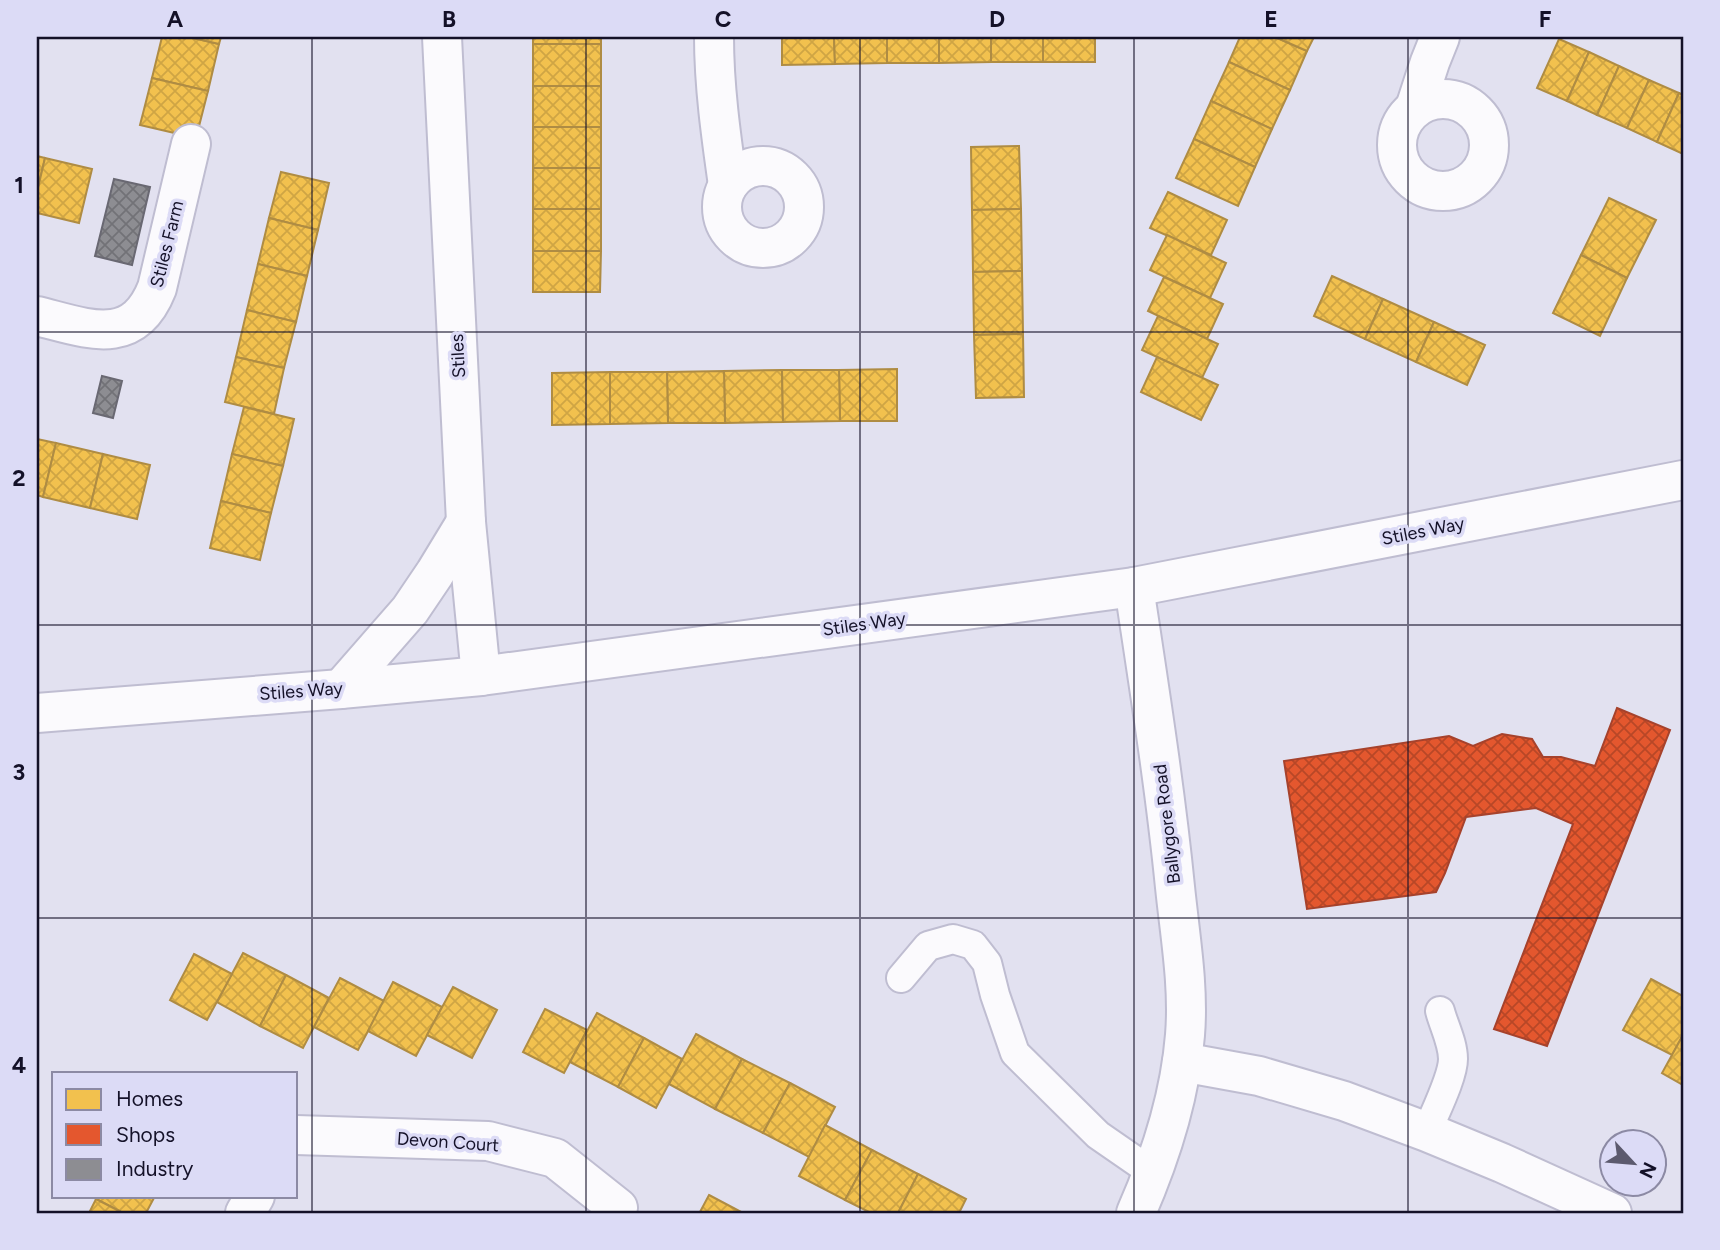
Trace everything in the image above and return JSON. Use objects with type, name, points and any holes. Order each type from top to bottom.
[{"type":"street","name":"Stiles","points":[[442,37],[466,522],[481,676]]},
{"type":"street","points":[[714,37],[719,118],[729,185]]},
{"type":"street","points":[[1415,108],[1440,37]]},
{"type":"street","name":"Stiles Farm","points":[[37,316],[87,328],[115,330],[133,321],[148,306],[157,288],[191,144]]},
{"type":"street","name":"Stiles Way","points":[[37,713],[481,676],[1134,587],[1683,480]]},
{"type":"street","points":[[341,689],[410,611],[466,522]]},
{"type":"street","name":"Ballygore Road","points":[[1134,587],[1167,813],[1185,1005],[1182,1062],[1175,1100],[1153,1173],[1136,1213]]},
{"type":"street","points":[[1182,1062],[1284,1082],[1344,1101],[1538,1178],[1612,1213]]},
{"type":"street","name":"Devon Court","points":[[298,1135],[488,1141],[555,1158],[618,1208],[615,1213]]},
{"type":"lane","points":[[901,978],[928,946],[953,939],[974,945],[988,963],[995,995],[1015,1053],[1098,1135],[1153,1173]]},
{"type":"lane","points":[[1427,1132],[1453,1060],[1440,1011]]},
{"type":"building: Homes","points":[[162,37],[189,37],[219,44],[208,91],[152,78]]},
{"type":"building: Homes","points":[[189,37],[221,37],[219,44]]},
{"type":"building: Homes","points":[[533,37],[601,37],[601,44],[533,44]]},
{"type":"building: Homes","points":[[782,37],[834,37],[835,64],[782,65]]},
{"type":"building: Homes","points":[[834,37],[887,37],[887,63],[835,64]]},
{"type":"building: Homes","points":[[887,37],[939,37],[939,63],[887,63]]},
{"type":"building: Homes","points":[[939,37],[991,37],[991,62],[939,63]]},
{"type":"building: Homes","points":[[991,37],[1043,37],[1043,62],[991,62]]},
{"type":"building: Homes","points":[[1043,37],[1095,37],[1095,62],[1043,62]]},
{"type":"building: Homes","points":[[1240,37],[1275,37],[1307,51],[1290,90],[1229,62]]},
{"type":"building: Homes","points":[[1275,37],[1314,37],[1307,51]]},
{"type":"building: Homes","points":[[1559,39],[1589,52],[1567,101],[1537,88]]},
{"type":"building: Homes","points":[[533,44],[601,44],[601,86],[533,86]]},
{"type":"building: Homes","points":[[1589,52],[1619,66],[1597,115],[1567,101]]},
{"type":"building: Homes","points":[[1229,62],[1290,90],[1272,129],[1211,101]]},
{"type":"building: Homes","points":[[1619,66],[1649,80],[1627,128],[1597,115]]},
{"type":"building: Homes","points":[[152,78],[208,91],[196,138],[140,125]]},
{"type":"building: Homes","points":[[1649,80],[1679,93],[1657,142],[1627,128]]},
{"type":"building: Homes","points":[[533,86],[601,86],[601,127],[533,127]]},
{"type":"building: Homes","points":[[1679,93],[1683,95],[1683,154],[1657,142]]},
{"type":"building: Homes","points":[[1211,101],[1272,129],[1255,167],[1194,139]]},
{"type":"building: Homes","points":[[533,127],[601,127],[601,168],[533,168]]},
{"type":"building: Homes","points":[[1194,139],[1255,167],[1238,206],[1176,178]]},
{"type":"building: Homes","points":[[1019,146],[1021,209],[972,210],[971,147]]},
{"type":"building: Homes","points":[[37,156],[45,158],[37,192]]},
{"type":"building: Homes","points":[[45,158],[92,169],[79,223],[37,213],[37,192]]},
{"type":"building: Homes","points":[[533,168],[601,168],[601,209],[533,209]]},
{"type":"building: Homes","points":[[281,172],[329,183],[318,230],[269,218]]},
{"type":"building: Homes","points":[[1168,192],[1227,220],[1211,255],[1150,228]]},
{"type":"building: Homes","points":[[1609,198],[1656,220],[1627,278],[1581,255]]},
{"type":"building: Homes","points":[[533,209],[601,209],[601,251],[533,251]]},
{"type":"building: Homes","points":[[1021,209],[1022,271],[973,272],[972,210]]},
{"type":"building: Homes","points":[[269,218],[318,230],[307,276],[258,264]]},
{"type":"building: Homes","points":[[1167,235],[1226,263],[1210,298],[1150,270]]},
{"type":"building: Homes","points":[[533,251],[601,251],[600,292],[533,292]]},
{"type":"building: Homes","points":[[1581,255],[1627,278],[1600,336],[1553,313]]},
{"type":"building: Homes","points":[[258,264],[307,276],[296,322],[247,310]]},
{"type":"building: Homes","points":[[1022,271],[1023,334],[974,335],[973,272]]},
{"type":"building: Homes","points":[[1332,276],[1383,299],[1365,339],[1314,316]]},
{"type":"building: Homes","points":[[1164,277],[1223,304],[1207,339],[1148,311]]},
{"type":"building: Homes","points":[[1383,299],[1434,322],[1416,362],[1365,339]]},
{"type":"building: Homes","points":[[247,310],[296,322],[284,368],[236,357]]},
{"type":"building: Homes","points":[[1158,316],[1218,344],[1202,378],[1142,350]]},
{"type":"building: Homes","points":[[1434,322],[1485,345],[1467,385],[1416,362]]},
{"type":"building: Homes","points":[[1023,334],[1024,397],[976,398],[974,335]]},
{"type":"building: Homes","points":[[236,357],[284,368],[274,414],[225,402]]},
{"type":"building: Homes","points":[[1157,357],[1218,385],[1201,420],[1141,392]]},
{"type":"building: Homes","points":[[897,369],[897,421],[840,421],[839,370]]},
{"type":"building: Homes","points":[[782,370],[783,422],[725,423],[724,371]]},
{"type":"building: Homes","points":[[782,370],[839,370],[840,421],[783,422]]},
{"type":"building: Homes","points":[[724,371],[725,423],[668,423],[667,372]]},
{"type":"building: Homes","points":[[610,372],[610,424],[552,425],[552,373]]},
{"type":"building: Homes","points":[[610,372],[667,372],[668,423],[610,424]]},
{"type":"building: Homes","points":[[244,407],[294,419],[283,466],[232,454]]},
{"type":"building: Homes","points":[[37,439],[56,443],[43,497],[37,495]]},
{"type":"building: Homes","points":[[56,443],[103,454],[90,508],[43,497]]},
{"type":"building: Homes","points":[[103,454],[150,465],[137,519],[90,508]]},
{"type":"building: Homes","points":[[232,454],[283,466],[271,513],[221,501]]},
{"type":"building: Homes","points":[[221,501],[271,513],[260,560],[210,548]]},
{"type":"building: Homes","points":[[243,953],[286,975],[260,1026],[217,1002]]},
{"type":"building: Homes","points":[[194,954],[232,974],[207,1020],[170,1000]]},
{"type":"building: Homes","points":[[286,975],[329,998],[303,1048],[260,1026]]},
{"type":"building: Homes","points":[[340,978],[384,1001],[358,1050],[314,1027]]},
{"type":"building: Homes","points":[[1651,979],[1683,996],[1683,1035],[1672,1055],[1623,1030]]},
{"type":"building: Homes","points":[[393,982],[442,1007],[416,1056],[368,1031]]},
{"type":"building: Homes","points":[[453,987],[497,1010],[472,1058],[427,1035]]},
{"type":"building: Homes","points":[[545,1009],[587,1030],[564,1073],[523,1052]]},
{"type":"building: Homes","points":[[597,1013],[644,1038],[618,1087],[570,1062]]},
{"type":"building: Homes","points":[[696,1034],[742,1059],[715,1109],[669,1084]]},
{"type":"building: Homes","points":[[1683,1035],[1683,1085],[1662,1073]]},
{"type":"building: Homes","points":[[644,1038],[682,1059],[656,1108],[618,1087]]},
{"type":"building: Homes","points":[[742,1059],[790,1083],[763,1133],[715,1109]]},
{"type":"building: Homes","points":[[790,1083],[835,1107],[809,1157],[763,1133]]},
{"type":"building: Homes","points":[[825,1125],[872,1150],[845,1200],[799,1176]]},
{"type":"building: Homes","points":[[872,1150],[918,1174],[898,1213],[871,1213],[845,1200]]},
{"type":"building: Homes","points":[[918,1174],[966,1199],[959,1213],[898,1213]]},
{"type":"building: Homes","points":[[709,1195],[743,1213],[700,1212]]},
{"type":"building: Homes","points":[[154,1198],[146,1213],[123,1213],[96,1199]]},
{"type":"building: Homes","points":[[96,1199],[123,1213],[89,1213]]},
{"type":"building: Shops","points":[[1617,708],[1670,730],[1547,1046],[1494,1029],[1573,824],[1536,808],[1466,817],[1436,892],[1307,909],[1284,761],[1449,736],[1473,746],[1502,734],[1532,739],[1543,757],[1561,757],[1595,766]]},
{"type":"building: Industry","points":[[114,179],[150,187],[132,265],[95,256]]},
{"type":"building: Industry","points":[[102,376],[122,381],[113,418],[93,413]]}]
